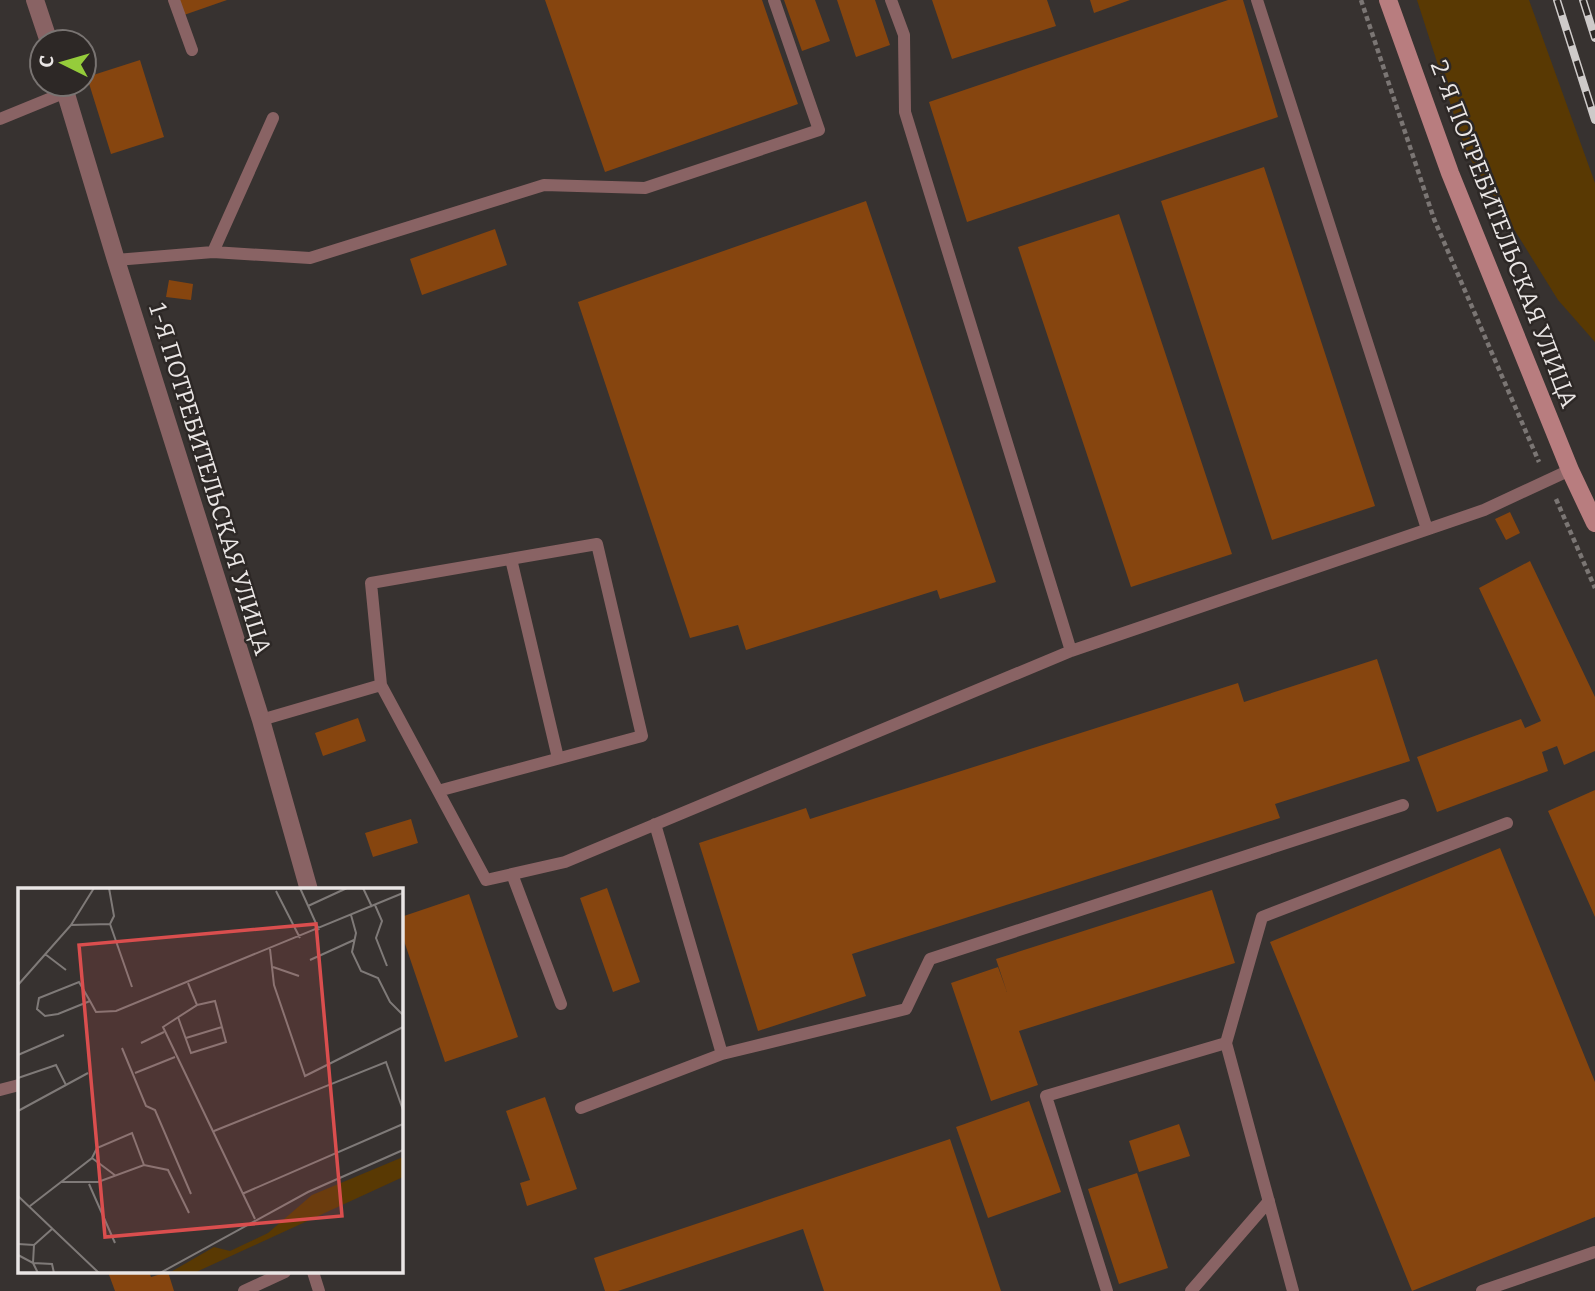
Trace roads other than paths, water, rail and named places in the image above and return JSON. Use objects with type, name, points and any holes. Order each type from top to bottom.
[{"type":"street","points":[[35,0],[44,28]]},
{"type":"street","name":"2-Я ПОТРЕБИТЕЛЬСКАЯ УЛИЦА","points":[[1388,0],[1450,173],[1570,470],[1595,523]]},
{"type":"street","name":"1-Я ПОТРЕБИТЕЛЬСКАЯ УЛИЦА","points":[[68,98],[116,260],[261,720],[308,888]]},
{"type":"lane","points":[[174,0],[192,50]]},
{"type":"lane","points":[[116,260],[213,252],[310,258],[544,186],[645,188],[819,130],[774,0]]},
{"type":"lane","points":[[891,0],[904,35],[905,112],[1071,651]]},
{"type":"lane","points":[[1257,0],[1427,530]]},
{"type":"lane","points":[[0,119],[44,98]]},
{"type":"lane","points":[[213,252],[274,118]]},
{"type":"lane","points":[[438,791],[642,736],[597,544],[371,583],[381,685],[438,791],[486,880],[565,862],[1071,651],[1484,510],[1570,470]]},
{"type":"lane","points":[[510,559],[558,758]]},
{"type":"lane","points":[[261,720],[381,685]]},
{"type":"lane","points":[[581,1108],[722,1054],[906,1009],[930,959],[1404,805]]},
{"type":"lane","points":[[1293,1291],[1226,1044],[1262,917],[1507,823]]},
{"type":"lane","points":[[655,824],[722,1054]]},
{"type":"lane","points":[[512,874],[561,1004]]},
{"type":"lane","points":[[1107,1291],[1046,1096],[1226,1044]]},
{"type":"lane","points":[[0,1090],[18,1085]]},
{"type":"lane","points":[[1191,1291],[1269,1201]]},
{"type":"lane","points":[[1482,1291],[1595,1252]]},
{"type":"lane","points":[[244,1291],[281,1274]]},
{"type":"lane","points":[[314,1274],[319,1291]]},
{"type":"railway","points":[[1557,0],[1595,120]]},
{"type":"railway","points":[[1583,0],[1595,38]]}]
